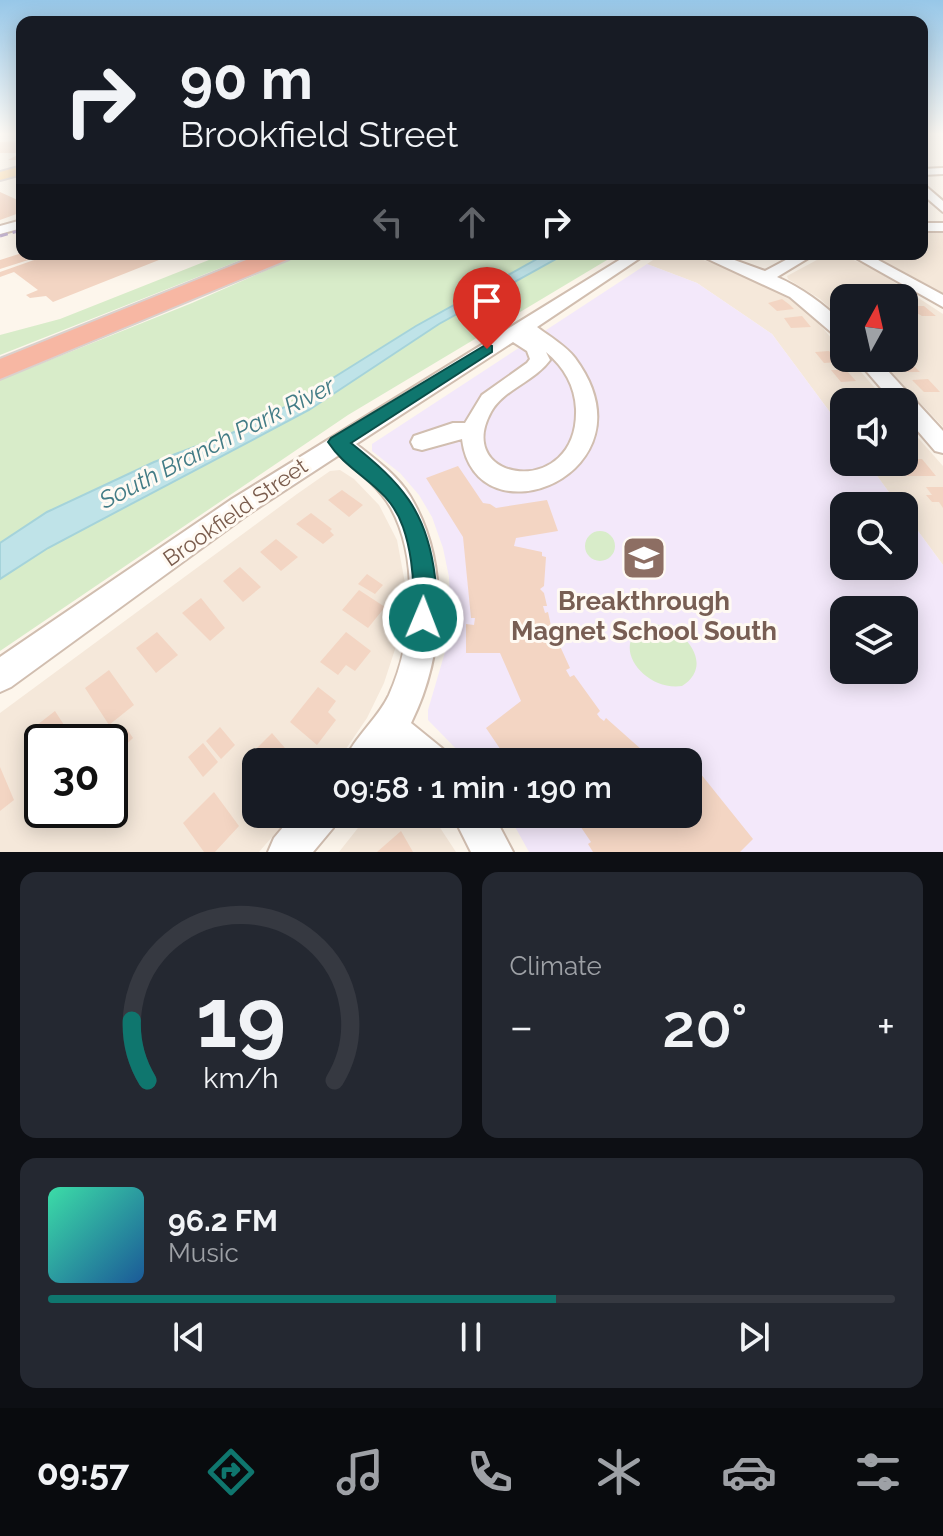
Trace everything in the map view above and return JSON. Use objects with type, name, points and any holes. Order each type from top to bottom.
[{"type":"highway","points":[[0,363],[252,260]]},
{"type":"highway","points":[[0,370],[266,260]]},
{"type":"street","points":[[928,193],[943,208]]},
{"type":"street","name":"Brookfield Street","points":[[0,676],[241,506],[629,260]]},
{"type":"street","points":[[721,260],[767,276],[815,304],[830,320]]},
{"type":"street","points":[[767,276],[797,260]]},
{"type":"street","points":[[867,260],[943,302]]},
{"type":"street","points":[[518,330],[555,348],[581,380],[590,415],[585,440],[555,474],[538,481],[516,482],[494,475],[483,465],[474,447],[474,431],[480,413],[492,398],[513,380],[535,368],[540,360],[535,348],[518,330]]},
{"type":"street","points":[[878,372],[943,445]]},
{"type":"street","points":[[422,442],[453,431],[474,431]]},
{"type":"street","points":[[338,442],[383,480],[399,499],[413,524],[421,556],[425,594],[420,642],[390,728],[374,748]]},
{"type":"street","points":[[390,728],[414,748]]},
{"type":"street","points":[[288,852],[308,828]]},
{"type":"street","points":[[479,828],[493,852]]},
{"type":"shaded area","points":[[943,232],[943,295],[878,260],[928,260],[928,233]]},
{"type":"shaded area","points":[[653,260],[703,260],[750,277],[789,297],[810,313],[830,337],[830,372],[861,372],[875,388],[830,388],[830,412],[772,334],[697,283],[647,264]]},
{"type":"shaded area","points":[[817,260],[854,260],[897,284],[830,284],[830,308],[787,276]]},
{"type":"shaded area","name":"Breakthrough Magnet School South","points":[[647,264],[697,283],[772,334],[830,412],[830,476],[877,476],[889,492],[830,492],[830,580],[918,580],[918,531],[943,565],[943,852],[529,852],[516,828],[702,828],[702,748],[455,748],[428,720],[428,710],[445,652],[450,616],[449,577],[443,548],[432,517],[419,495],[400,473],[372,451],[372,444]]},
{"type":"shaded area","points":[[918,298],[943,314],[943,427],[918,400],[918,388],[906,388],[891,372],[918,372]]},
{"type":"shaded area","points":[[918,438],[943,466],[943,565],[918,531],[918,492],[889,492],[877,476],[918,476]]},
{"type":"shaded area","points":[[340,470],[354,479],[379,505],[397,540],[405,583],[400,634],[384,683],[367,718],[347,748],[242,748],[242,828],[280,828],[259,852],[0,852],[0,713],[330,471]]},
{"type":"shaded area","points":[[358,828],[440,828],[456,852],[339,852]]},
{"type":"green space","points":[[209,260],[241,260],[0,355],[0,335],[60,319]]},
{"type":"green space","points":[[289,260],[607,260],[348,415],[0,651],[0,380],[192,303]]},
{"type":"green space","points":[[600,531],[611,535],[615,546],[611,557],[600,561],[589,557],[585,546],[589,535]]},
{"type":"green space","points":[[651,624],[663,626],[684,638],[696,657],[692,677],[682,686],[667,686],[654,681],[634,663],[630,652],[631,641],[637,631]]},
{"type":"water","name":"South Branch Park River","points":[[535,260],[554,260],[439,324],[309,410],[48,548],[0,579],[0,543],[47,512],[154,462],[232,433],[293,403],[416,326]]},
{"type":"building","points":[[0,192],[16,199],[16,214],[0,220]]},
{"type":"building","points":[[16,255],[16,260],[28,260],[0,269],[0,260]]},
{"type":"building","points":[[34,260],[159,260],[53,302],[46,296],[30,298],[26,295],[38,290],[14,272],[0,277],[0,272]]},
{"type":"building","points":[[782,299],[794,309],[777,311],[768,303]]},
{"type":"building","points":[[918,306],[924,306],[936,316],[918,314]]},
{"type":"building","points":[[802,316],[811,327],[791,328],[784,318]]},
{"type":"building","points":[[829,351],[830,363],[824,363],[815,352]]},
{"type":"building","points":[[833,372],[848,372],[856,381],[841,382]]},
{"type":"building","points":[[928,379],[940,392],[924,392],[912,380]]},
{"type":"building","points":[[918,459],[922,459],[936,476],[918,476]]},
{"type":"building","points":[[458,466],[483,503],[496,508],[547,500],[558,531],[516,538],[514,546],[542,552],[542,556],[546,557],[544,586],[540,589],[544,593],[547,606],[543,606],[545,613],[548,612],[551,626],[547,626],[548,631],[554,633],[570,668],[566,670],[570,677],[574,675],[600,711],[597,714],[600,718],[604,721],[606,718],[640,748],[500,748],[486,728],[521,701],[500,653],[466,653],[466,624],[474,625],[475,618],[471,618],[463,537],[426,478]]},
{"type":"building","points":[[926,487],[943,487],[943,508],[926,495],[932,495]]},
{"type":"building","points":[[342,490],[363,505],[349,517],[328,500]]},
{"type":"building","points":[[311,513],[332,529],[330,531],[334,535],[323,544],[296,524]]},
{"type":"building","points":[[276,539],[298,557],[281,571],[260,552]]},
{"type":"building","points":[[240,567],[261,587],[243,602],[223,581]]},
{"type":"building","points":[[367,574],[383,585],[375,594],[358,584]]},
{"type":"building","points":[[359,590],[385,607],[368,628],[342,610]]},
{"type":"building","points":[[201,598],[225,628],[210,641],[182,613]]},
{"type":"building","points":[[157,632],[178,655],[156,673],[136,648]]},
{"type":"building","points":[[346,632],[371,651],[355,671],[346,665],[338,675],[320,662]]},
{"type":"building","points":[[109,670],[134,705],[108,724],[85,688]]},
{"type":"building","points":[[318,687],[336,701],[328,712],[336,720],[317,745],[290,722]]},
{"type":"building","points":[[55,711],[63,724],[38,724]]},
{"type":"building","points":[[220,727],[235,745],[221,759],[206,741]]},
{"type":"building","points":[[272,733],[285,748],[257,748]]},
{"type":"building","points":[[203,743],[218,762],[203,777],[188,757]]},
{"type":"building","points":[[0,767],[14,800],[0,811]]},
{"type":"building","points":[[702,775],[753,839],[740,852],[593,852],[588,844],[591,842],[582,828],[702,828]]},
{"type":"building","points":[[214,792],[239,826],[215,852],[204,852],[183,823]]},
{"type":"building","points":[[401,831],[413,852],[377,852]]},
{"type":"railway","points":[[0,236],[16,232]]},
{"type":"place","name":"Breakthrough Magnet School South","points":[[644,558]]},
{"type":"route","points":[[423,618],[425,594],[421,556],[413,524],[399,499],[383,480],[338,442],[487,349]]}]
